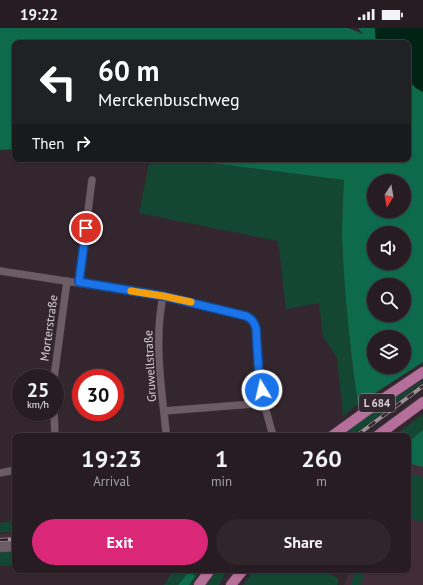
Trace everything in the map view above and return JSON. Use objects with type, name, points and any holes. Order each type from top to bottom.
[{"type":"main road","name":"L 684","points":[[336,433],[423,372]]},
{"type":"main road","name":"L 684","points":[[381,433],[423,402]]},
{"type":"main road","points":[[0,547],[12,546]]},
{"type":"main road","points":[[231,585],[241,573]]},
{"type":"street","points":[[79,282],[92,180]]},
{"type":"street","points":[[0,271],[163,296],[250,318],[256,328],[259,377],[264,404],[273,433]]},
{"type":"street","name":"Morterstraße","points":[[55,369],[67,281]]},
{"type":"street","name":"Gruwellstraße","points":[[163,296],[158,354],[166,433]]},
{"type":"street","points":[[164,411],[264,404]]},
{"type":"street","points":[[54,421],[55,433]]},
{"type":"street","points":[[0,473],[12,471]]},
{"type":"shaded area","points":[[375,28],[423,28],[423,92],[411,83],[411,40],[376,40]]},
{"type":"shaded area","points":[[149,162],[203,162],[344,180],[342,235],[344,278],[358,404],[343,416],[337,358],[323,337],[319,303],[286,309],[278,241],[139,213]]},
{"type":"shaded area","points":[[423,380],[423,382],[356,433],[346,433],[371,413]]},
{"type":"shaded area","points":[[423,414],[423,430],[411,440],[411,433],[398,433]]},
{"type":"shaded area","points":[[423,439],[423,585],[344,585],[348,573],[411,573],[411,446]]},
{"type":"shaded area","points":[[411,474],[423,477],[423,522],[411,519]]},
{"type":"shaded area","points":[[12,521],[12,531],[0,533],[0,523]]},
{"type":"shaded area","points":[[12,533],[12,542],[0,543],[0,534]]},
{"type":"shaded area","points":[[12,551],[12,565],[0,566],[0,552]]},
{"type":"shaded area","points":[[172,573],[187,573],[178,585],[164,585]]},
{"type":"shaded area","points":[[191,573],[197,573],[192,585],[189,585],[195,576]]},
{"type":"shaded area","points":[[213,573],[225,573],[219,585],[204,585]]},
{"type":"shaded area","points":[[253,573],[324,573],[339,579],[337,585],[243,585]]},
{"type":"shaded area","points":[[354,573],[364,573],[361,585],[351,585]]},
{"type":"green space","points":[[0,28],[348,28],[363,34],[358,28],[375,28],[376,40],[12,40],[12,149],[0,150]]},
{"type":"green space","points":[[411,83],[423,92],[423,362],[411,370],[411,330],[367,330],[367,374],[404,374],[358,404],[344,278],[342,214],[344,180],[203,162],[411,162]]},
{"type":"green space","points":[[423,430],[422,467],[411,464],[411,440]]},
{"type":"green space","points":[[187,573],[191,573],[195,576],[189,585],[178,585]]},
{"type":"railway","points":[[360,433],[423,386]]},
{"type":"railway","points":[[0,540],[12,539]]},
{"type":"slow traffic","points":[[131,291],[191,302]]},
{"type":"route","points":[[86,228],[79,282],[163,296],[250,318],[256,328],[259,377],[262,390]]}]
